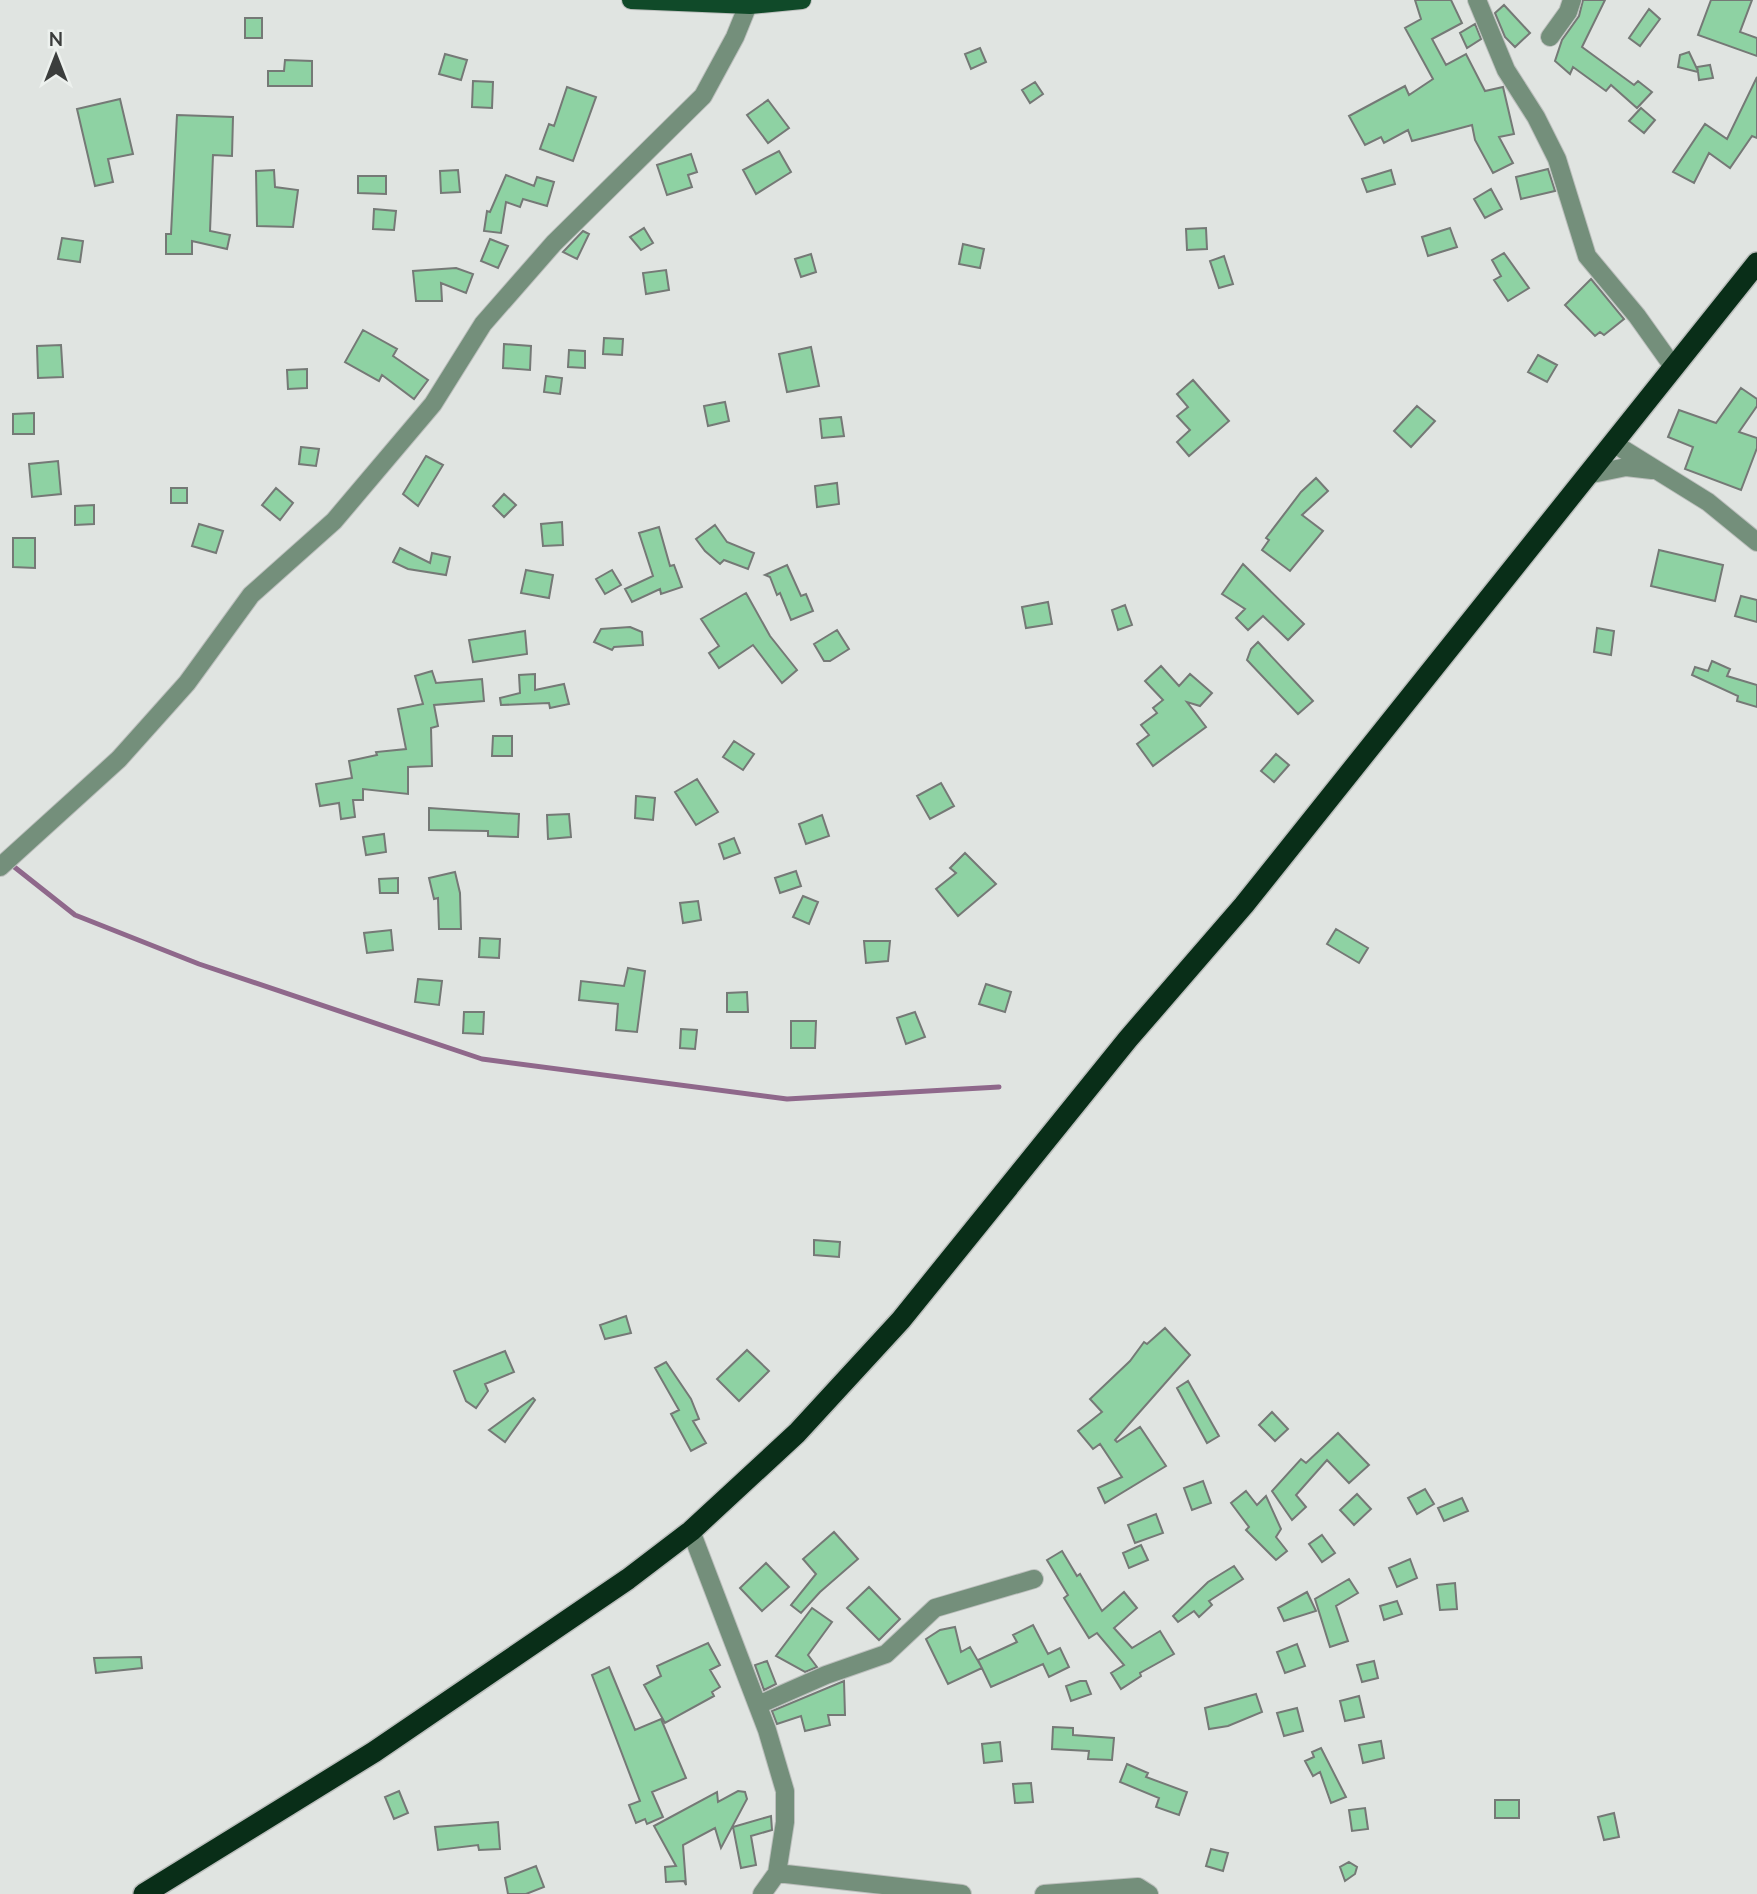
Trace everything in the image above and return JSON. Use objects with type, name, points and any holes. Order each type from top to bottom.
[{"type":"highway","points":[[144,1894],[374,1752],[628,1579],[691,1531],[797,1433],[901,1320],[1128,1039],[1244,905],[1757,263]]},
{"type":"main road","points":[[631,0],[802,0]]},
{"type":"street","points":[[1477,0],[1506,70],[1536,117],[1557,159],[1587,256],[1637,316],[1674,368]]},
{"type":"street","points":[[1550,37],[1568,12],[1572,0]]},
{"type":"street","points":[[0,867],[118,759],[187,683],[251,595],[334,521],[433,404],[483,324],[554,243],[703,96],[750,2]]},
{"type":"street","points":[[1613,443],[1681,484],[1740,526],[1757,542]]},
{"type":"street","points":[[1587,475],[1626,467],[1647,468],[1681,484]]},
{"type":"street","points":[[691,1531],[758,1705],[785,1791],[785,1822],[777,1873],[762,1894]]},
{"type":"street","points":[[758,1705],[826,1675],[886,1654],[935,1608],[1034,1579]]},
{"type":"street","points":[[777,1873],[962,1894]]},
{"type":"street","points":[[1044,1894],[1138,1887],[1149,1894]]},
{"type":"building","points":[[1415,0],[1451,0],[1462,23],[1432,39],[1446,65],[1466,54],[1485,91],[1503,87],[1514,134],[1499,137],[1513,163],[1493,173],[1475,140],[1472,125],[1412,141],[1408,130],[1384,143],[1381,137],[1365,145],[1349,116],[1405,86],[1409,95],[1433,79],[1405,28],[1421,19]]},
{"type":"building","points":[[1583,0],[1605,0],[1582,47],[1634,85],[1638,81],[1652,92],[1637,108],[1611,85],[1606,91],[1573,67],[1570,74],[1555,61],[1562,40],[1579,16]]},
{"type":"building","points":[[1711,0],[1752,0],[1740,32],[1757,38],[1757,56],[1698,35]]},
{"type":"building","points":[[1504,5],[1530,33],[1515,47],[1505,37],[1495,13]]},
{"type":"building","points":[[1649,9],[1660,19],[1640,46],[1629,38]]},
{"type":"building","points":[[245,18],[262,18],[262,38],[245,38]]},
{"type":"building","points":[[1475,24],[1481,39],[1467,48],[1460,33]]},
{"type":"building","points":[[980,48],[986,62],[971,69],[965,54]]},
{"type":"building","points":[[1689,52],[1698,71],[1697,67],[1710,65],[1713,78],[1699,80],[1698,72],[1678,67],[1680,55]]},
{"type":"building","points":[[445,54],[467,60],[461,80],[439,74]]},
{"type":"building","points":[[285,60],[312,61],[312,86],[268,86],[268,71],[284,71]]},
{"type":"building","points":[[1757,77],[1757,138],[1752,136],[1730,168],[1709,153],[1694,183],[1673,172],[1705,124],[1727,139]]},
{"type":"building","points":[[473,81],[493,82],[492,108],[472,107]]},
{"type":"building","points":[[1035,82],[1043,94],[1030,103],[1022,90]]},
{"type":"building","points":[[567,87],[596,97],[573,161],[540,149],[549,124],[554,126]]},
{"type":"building","points":[[120,99],[133,154],[108,159],[113,182],[95,186],[77,109]]},
{"type":"building","points":[[768,100],[789,128],[768,143],[747,115]]},
{"type":"building","points":[[1641,108],[1655,120],[1644,133],[1629,121]]},
{"type":"building","points":[[177,115],[233,117],[232,156],[213,155],[210,231],[230,235],[227,249],[192,241],[192,254],[166,254],[166,234],[171,234]]},
{"type":"building","points":[[779,151],[791,172],[756,194],[743,170]]},
{"type":"building","points":[[691,154],[697,172],[688,175],[692,187],[667,195],[657,165]]},
{"type":"building","points":[[1548,169],[1555,191],[1521,199],[1516,177]]},
{"type":"building","points":[[274,170],[275,187],[298,190],[293,227],[257,226],[256,171]]},
{"type":"building","points":[[458,170],[460,192],[441,193],[440,171]]},
{"type":"building","points":[[1391,170],[1395,184],[1367,192],[1362,179]]},
{"type":"building","points":[[506,175],[534,186],[537,177],[554,182],[547,206],[523,199],[520,207],[506,202],[501,233],[484,231],[487,211],[490,212]]},
{"type":"building","points":[[358,176],[386,176],[386,194],[358,193]]},
{"type":"building","points":[[1491,189],[1502,209],[1485,218],[1474,199]]},
{"type":"building","points":[[374,209],[396,211],[394,230],[373,229]]},
{"type":"building","points":[[644,228],[653,243],[641,250],[630,237]]},
{"type":"building","points":[[1206,228],[1207,249],[1187,250],[1186,229]]},
{"type":"building","points":[[1450,228],[1457,247],[1428,256],[1422,237]]},
{"type":"building","points":[[583,231],[589,234],[577,259],[563,252]]},
{"type":"building","points":[[62,238],[83,241],[80,262],[58,259]]},
{"type":"building","points":[[490,239],[508,246],[498,268],[481,261]]},
{"type":"building","points":[[963,244],[984,249],[980,268],[959,264]]},
{"type":"building","points":[[1504,253],[1529,288],[1508,301],[1494,280],[1501,276],[1492,260]]},
{"type":"building","points":[[811,254],[816,272],[801,277],[795,259]]},
{"type":"building","points":[[1224,256],[1233,284],[1219,288],[1210,261]]},
{"type":"building","points":[[456,268],[473,274],[466,293],[441,283],[442,301],[416,301],[413,271]]},
{"type":"building","points":[[666,270],[669,290],[646,294],[643,273]]},
{"type":"building","points":[[1591,279],[1624,319],[1604,335],[1600,332],[1595,336],[1565,305]]},
{"type":"building","points":[[363,330],[397,349],[393,356],[428,380],[414,399],[382,375],[379,381],[345,362]]},
{"type":"building","points":[[604,338],[623,339],[622,355],[603,354]]},
{"type":"building","points":[[504,344],[531,346],[530,370],[503,368]]},
{"type":"building","points":[[61,345],[63,377],[38,378],[37,346]]},
{"type":"building","points":[[811,347],[819,386],[787,392],[779,354]]},
{"type":"building","points":[[569,350],[585,351],[585,368],[568,367]]},
{"type":"building","points":[[1538,355],[1557,365],[1547,382],[1528,372]]},
{"type":"building","points":[[307,369],[307,388],[288,389],[287,370]]},
{"type":"building","points":[[546,376],[562,378],[560,394],[544,392]]},
{"type":"building","points":[[1193,380],[1229,421],[1189,456],[1177,442],[1190,430],[1177,416],[1188,407],[1177,394]]},
{"type":"building","points":[[1741,388],[1757,399],[1757,406],[1739,432],[1757,438],[1757,448],[1741,490],[1685,469],[1693,447],[1668,437],[1679,410],[1716,423]]},
{"type":"building","points":[[725,402],[729,421],[708,426],[704,406]]},
{"type":"building","points":[[1417,406],[1435,421],[1411,447],[1394,431]]},
{"type":"building","points":[[34,413],[34,434],[13,434],[13,414]]},
{"type":"building","points":[[841,417],[844,436],[822,438],[820,419]]},
{"type":"building","points":[[301,447],[319,449],[316,466],[299,464]]},
{"type":"building","points":[[426,456],[443,465],[418,506],[403,494]]},
{"type":"building","points":[[58,461],[61,494],[32,497],[29,464]]},
{"type":"building","points":[[1316,478],[1328,491],[1302,515],[1323,531],[1290,571],[1262,550],[1269,540],[1266,538],[1301,492]]},
{"type":"building","points":[[837,483],[839,504],[817,507],[815,486]]},
{"type":"building","points":[[171,488],[187,488],[187,503],[171,503]]},
{"type":"building","points":[[276,488],[293,503],[280,520],[262,505]]},
{"type":"building","points":[[504,494],[516,505],[504,517],[493,506]]},
{"type":"building","points":[[94,505],[94,524],[75,525],[75,506]]},
{"type":"building","points":[[562,522],[563,545],[543,546],[541,524]]},
{"type":"building","points":[[199,524],[223,531],[216,553],[192,546]]},
{"type":"building","points":[[715,525],[727,542],[754,553],[748,569],[724,560],[720,564],[696,539]]},
{"type":"building","points":[[659,527],[670,566],[674,565],[682,587],[661,594],[660,589],[632,602],[625,589],[653,576],[639,533]]},
{"type":"building","points":[[13,538],[35,538],[35,568],[13,567]]},
{"type":"building","points":[[400,548],[430,563],[432,553],[450,557],[446,575],[408,569],[393,562]]},
{"type":"building","points":[[1659,550],[1723,565],[1715,601],[1651,586]]},
{"type":"building","points":[[1243,564],[1304,624],[1288,640],[1263,616],[1248,630],[1236,618],[1245,609],[1222,594]]},
{"type":"building","points":[[787,565],[801,596],[806,594],[813,611],[791,620],[780,593],[777,595],[770,577],[765,575]]},
{"type":"building","points":[[526,570],[553,575],[549,598],[521,593]]},
{"type":"building","points":[[612,570],[621,585],[605,594],[596,579]]},
{"type":"building","points":[[746,593],[770,636],[797,670],[782,683],[753,645],[719,668],[709,653],[719,646],[701,619]]},
{"type":"building","points":[[1741,596],[1757,600],[1757,622],[1735,616]]},
{"type":"building","points":[[1048,602],[1052,624],[1026,628],[1022,607]]},
{"type":"building","points":[[1125,605],[1132,625],[1118,630],[1112,610]]},
{"type":"building","points":[[630,627],[642,632],[643,645],[614,647],[612,650],[594,642],[601,629]]},
{"type":"building","points":[[1597,628],[1614,631],[1611,655],[1594,652]]},
{"type":"building","points":[[837,630],[849,649],[830,661],[824,661],[814,644]]},
{"type":"building","points":[[525,631],[527,654],[473,662],[469,640]]},
{"type":"building","points":[[1258,642],[1313,701],[1298,714],[1247,660],[1251,649]]},
{"type":"building","points":[[1712,661],[1730,669],[1727,676],[1757,685],[1757,707],[1737,701],[1738,696],[1692,675],[1695,667],[1708,671]]},
{"type":"building","points":[[1161,666],[1179,686],[1190,674],[1212,693],[1200,706],[1187,702],[1206,727],[1153,766],[1137,744],[1149,735],[1141,725],[1157,713],[1153,708],[1163,700],[1145,681]]},
{"type":"building","points":[[432,671],[436,683],[482,679],[484,701],[434,705],[438,726],[431,728],[432,766],[408,767],[408,794],[363,789],[363,800],[353,800],[355,817],[341,819],[339,803],[320,806],[316,784],[352,778],[349,761],[377,755],[376,752],[406,749],[398,709],[423,704],[415,676]]},
{"type":"building","points":[[535,674],[535,690],[564,684],[569,704],[550,708],[549,703],[501,705],[500,698],[520,693],[519,675]]},
{"type":"building","points":[[493,736],[512,736],[512,756],[492,756]]},
{"type":"building","points":[[734,741],[754,754],[743,770],[723,757]]},
{"type":"building","points":[[1276,754],[1289,765],[1274,782],[1261,771]]},
{"type":"building","points":[[697,779],[718,812],[696,825],[675,792]]},
{"type":"building","points":[[941,783],[954,806],[930,819],[917,796]]},
{"type":"building","points":[[636,796],[655,798],[653,820],[635,818]]},
{"type":"building","points":[[429,808],[519,814],[518,837],[488,836],[488,831],[429,830]]},
{"type":"building","points":[[569,814],[571,837],[548,839],[547,815]]},
{"type":"building","points":[[822,815],[829,836],[806,844],[799,824]]},
{"type":"building","points":[[384,834],[386,852],[366,855],[363,837]]},
{"type":"building","points":[[734,838],[740,853],[724,859],[719,844]]},
{"type":"building","points":[[965,853],[996,884],[958,916],[936,889],[956,873],[950,868]]},
{"type":"building","points":[[796,871],[801,886],[780,893],[775,878]]},
{"type":"building","points":[[455,872],[460,893],[461,929],[439,929],[438,898],[434,899],[429,878]]},
{"type":"building","points":[[398,878],[398,893],[380,893],[379,879]]},
{"type":"building","points":[[803,896],[818,902],[809,924],[793,917]]},
{"type":"building","points":[[698,901],[701,920],[683,923],[680,903]]},
{"type":"building","points":[[1336,929],[1368,948],[1359,963],[1327,944]]},
{"type":"building","points":[[391,930],[393,950],[367,953],[364,933]]},
{"type":"building","points":[[480,938],[500,939],[499,958],[479,957]]},
{"type":"building","points":[[864,941],[890,941],[888,961],[866,963]]},
{"type":"building","points":[[628,968],[645,971],[637,1032],[616,1030],[618,1004],[579,1000],[581,981],[624,986]]},
{"type":"building","points":[[418,979],[442,981],[439,1005],[415,1002]]},
{"type":"building","points":[[986,984],[1011,992],[1005,1012],[979,1004]]},
{"type":"building","points":[[747,992],[748,1012],[727,1012],[727,993]]},
{"type":"building","points":[[464,1012],[484,1012],[483,1034],[463,1033]]},
{"type":"building","points":[[915,1012],[925,1037],[906,1044],[897,1018]]},
{"type":"building","points":[[791,1021],[816,1021],[815,1048],[791,1048]]},
{"type":"building","points":[[681,1029],[697,1030],[695,1049],[680,1048]]},
{"type":"building","points":[[814,1240],[840,1242],[839,1257],[814,1255]]},
{"type":"building","points":[[626,1316],[631,1333],[605,1339],[600,1325]]},
{"type":"building","points":[[1165,1328],[1190,1355],[1115,1440],[1117,1442],[1140,1427],[1166,1466],[1105,1503],[1098,1488],[1122,1477],[1100,1444],[1093,1449],[1078,1431],[1102,1412],[1090,1399],[1130,1361],[1144,1342],[1147,1344]]},
{"type":"building","points":[[747,1350],[769,1371],[739,1401],[717,1379]]},
{"type":"building","points":[[505,1351],[514,1372],[485,1384],[488,1391],[476,1408],[466,1401],[454,1371]]},
{"type":"building","points":[[666,1362],[691,1399],[699,1419],[693,1421],[706,1443],[691,1451],[671,1414],[679,1410],[655,1368]]},
{"type":"building","points":[[1188,1381],[1219,1436],[1207,1443],[1177,1388]]},
{"type":"building","points":[[533,1398],[535,1400],[505,1442],[489,1430]]},
{"type":"building","points":[[1272,1412],[1288,1429],[1275,1441],[1259,1425]]},
{"type":"building","points":[[1338,1433],[1369,1465],[1349,1483],[1327,1460],[1296,1495],[1306,1507],[1292,1520],[1272,1491],[1301,1459],[1306,1463]]},
{"type":"building","points":[[1203,1481],[1211,1503],[1192,1510],[1184,1488]]},
{"type":"building","points":[[1425,1489],[1434,1504],[1417,1514],[1408,1498]]},
{"type":"building","points":[[1246,1491],[1257,1505],[1266,1496],[1281,1529],[1276,1537],[1287,1551],[1276,1560],[1246,1530],[1249,1527],[1231,1503]]},
{"type":"building","points":[[1357,1494],[1371,1509],[1354,1525],[1340,1510]]},
{"type":"building","points":[[1462,1498],[1468,1511],[1444,1521],[1438,1508]]},
{"type":"building","points":[[1156,1514],[1163,1533],[1135,1543],[1128,1525]]},
{"type":"building","points":[[834,1532],[858,1559],[820,1592],[801,1613],[791,1605],[816,1574],[803,1559]]},
{"type":"building","points":[[1322,1535],[1335,1553],[1322,1562],[1309,1544]]},
{"type":"building","points":[[1141,1545],[1148,1560],[1129,1568],[1123,1553]]},
{"type":"building","points":[[1062,1551],[1077,1576],[1080,1574],[1102,1611],[1124,1592],[1137,1608],[1114,1628],[1132,1648],[1160,1631],[1174,1654],[1140,1673],[1141,1676],[1121,1689],[1111,1673],[1124,1665],[1097,1633],[1089,1638],[1064,1598],[1068,1595],[1047,1560]]},
{"type":"building","points":[[1410,1559],[1417,1578],[1397,1587],[1389,1568]]},
{"type":"building","points":[[766,1563],[789,1587],[762,1611],[740,1588]]},
{"type":"building","points":[[1234,1566],[1243,1579],[1209,1601],[1212,1605],[1199,1617],[1194,1611],[1178,1622],[1173,1616],[1208,1582]]},
{"type":"building","points":[[1349,1579],[1358,1593],[1336,1606],[1348,1641],[1330,1647],[1315,1599]]},
{"type":"building","points":[[1455,1583],[1457,1609],[1440,1610],[1437,1585]]},
{"type":"building","points":[[869,1587],[900,1619],[879,1640],[847,1608]]},
{"type":"building","points":[[1307,1592],[1316,1611],[1284,1621],[1278,1608]]},
{"type":"building","points":[[1397,1601],[1402,1614],[1384,1620],[1380,1606]]},
{"type":"building","points":[[812,1608],[832,1622],[808,1655],[817,1667],[805,1672],[776,1656]]},
{"type":"building","points":[[1033,1625],[1048,1654],[1060,1648],[1069,1667],[1049,1677],[1043,1664],[991,1687],[978,1660],[1017,1642],[1013,1635]]},
{"type":"building","points":[[955,1627],[961,1652],[970,1647],[982,1668],[948,1684],[926,1639],[940,1630]]},
{"type":"building","points":[[708,1643],[720,1665],[710,1670],[720,1687],[712,1692],[714,1696],[665,1723],[644,1685],[661,1676],[657,1666]]},
{"type":"building","points":[[1297,1644],[1305,1666],[1285,1673],[1277,1652]]},
{"type":"building","points":[[141,1657],[142,1668],[96,1673],[94,1658]]},
{"type":"building","points":[[767,1661],[776,1684],[764,1690],[755,1665]]},
{"type":"building","points":[[1374,1661],[1378,1678],[1362,1682],[1357,1665]]},
{"type":"building","points":[[609,1667],[635,1730],[661,1719],[686,1778],[652,1792],[663,1817],[647,1824],[645,1819],[636,1823],[629,1805],[640,1801],[592,1675]]},
{"type":"building","points":[[844,1681],[845,1715],[828,1715],[830,1725],[805,1731],[801,1716],[777,1724],[772,1711]]},
{"type":"building","points":[[1086,1681],[1091,1694],[1071,1701],[1066,1686]]},
{"type":"building","points":[[1256,1694],[1262,1712],[1228,1726],[1209,1729],[1205,1708]]},
{"type":"building","points":[[1359,1696],[1364,1717],[1345,1721],[1340,1701]]},
{"type":"building","points":[[1297,1708],[1303,1731],[1284,1736],[1277,1713]]},
{"type":"building","points":[[1053,1727],[1073,1728],[1073,1735],[1114,1738],[1112,1760],[1088,1759],[1089,1751],[1052,1749]]},
{"type":"building","points":[[1381,1741],[1384,1758],[1363,1763],[1359,1745]]},
{"type":"building","points":[[1000,1742],[1002,1761],[984,1763],[982,1744]]},
{"type":"building","points":[[1321,1748],[1346,1797],[1331,1803],[1320,1772],[1313,1776],[1305,1761],[1314,1757],[1312,1752]]},
{"type":"building","points":[[1127,1764],[1148,1773],[1146,1777],[1187,1792],[1179,1815],[1156,1807],[1159,1798],[1120,1782]]},
{"type":"building","points":[[1031,1783],[1033,1802],[1015,1803],[1013,1784]]},
{"type":"building","points":[[399,1791],[408,1813],[394,1819],[385,1797]]},
{"type":"building","points":[[738,1791],[745,1792],[747,1799],[721,1848],[715,1828],[683,1845],[686,1885],[684,1881],[666,1882],[665,1867],[676,1866],[654,1826],[717,1792],[718,1802]]},
{"type":"building","points":[[1495,1800],[1519,1800],[1519,1818],[1495,1818]]},
{"type":"building","points":[[1365,1808],[1368,1829],[1352,1831],[1349,1810]]},
{"type":"building","points":[[1614,1813],[1619,1837],[1604,1840],[1598,1817]]},
{"type":"building","points":[[771,1816],[772,1830],[751,1836],[756,1865],[741,1868],[733,1827]]},
{"type":"building","points":[[498,1822],[500,1849],[479,1850],[478,1845],[438,1850],[435,1827]]},
{"type":"building","points":[[1211,1849],[1228,1853],[1223,1871],[1206,1866]]},
{"type":"building","points":[[1349,1862],[1357,1867],[1355,1874],[1345,1881],[1340,1867]]},
{"type":"building","points":[[536,1866],[544,1887],[526,1894],[508,1894],[505,1878]]},
{"type":"waterway","points":[[8,862],[75,915],[199,964],[482,1059],[787,1099],[999,1087]]}]
